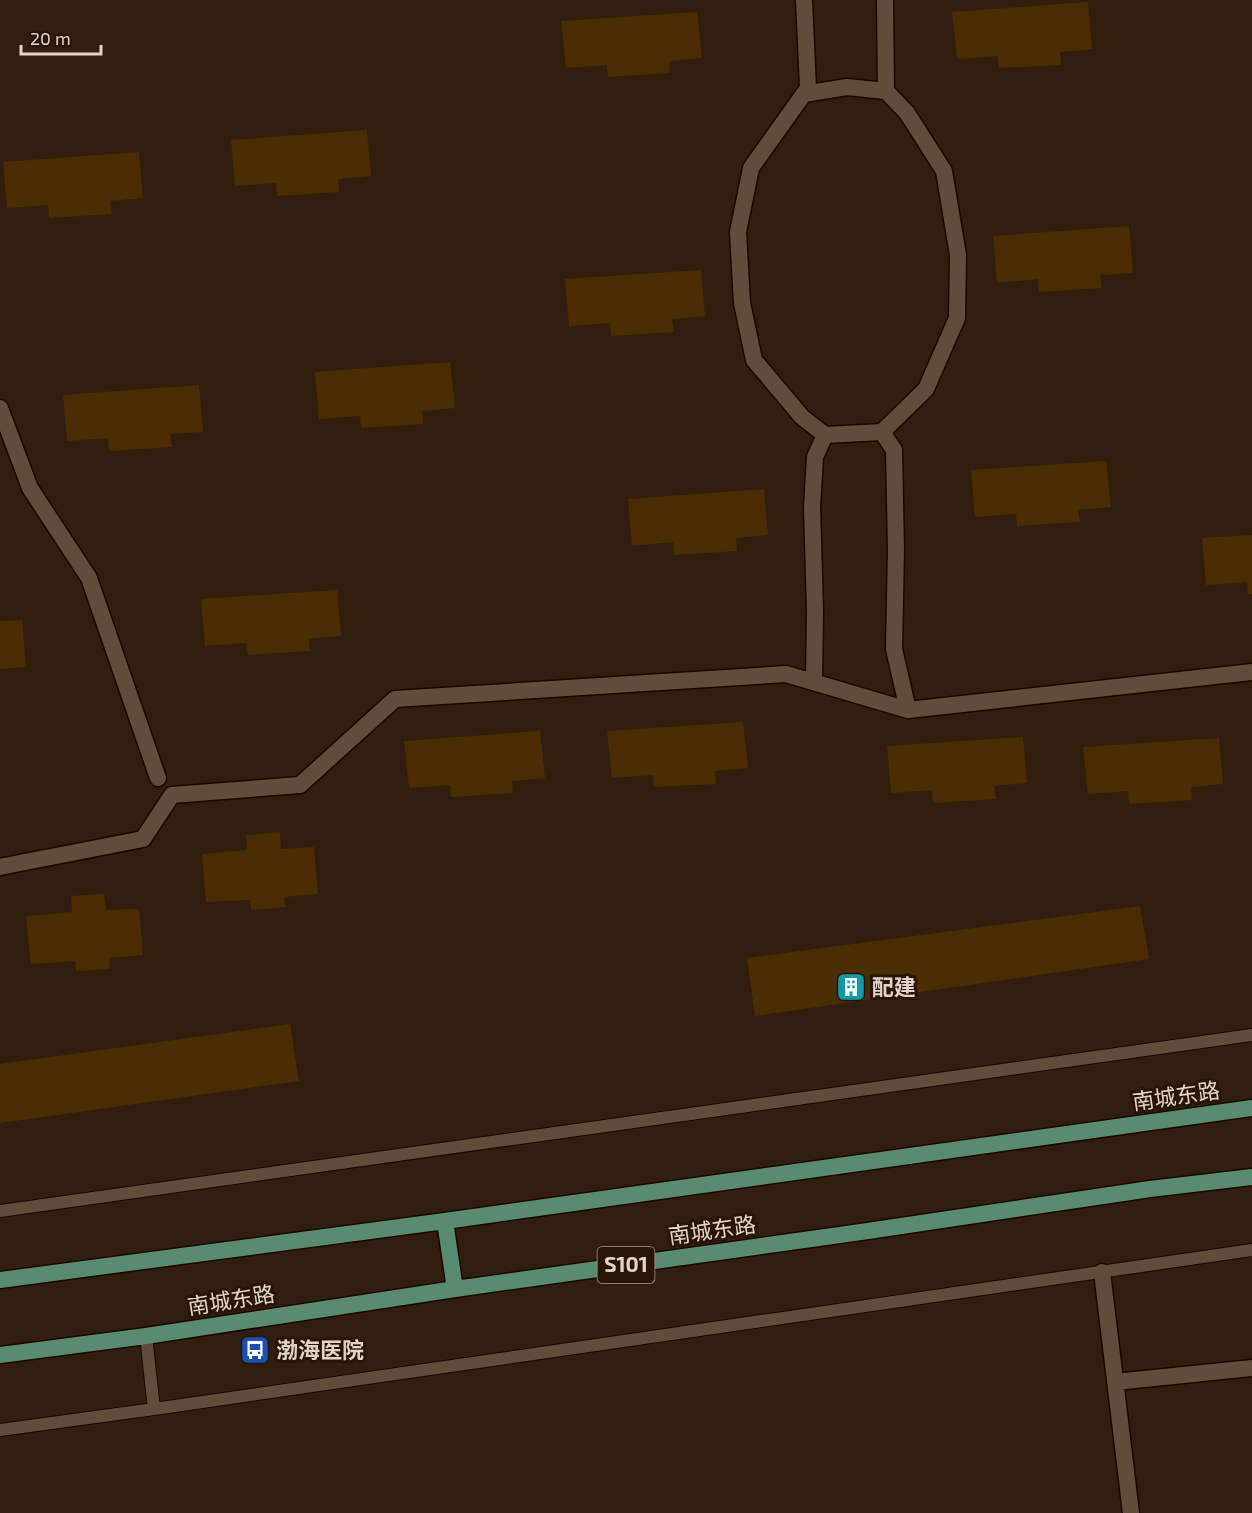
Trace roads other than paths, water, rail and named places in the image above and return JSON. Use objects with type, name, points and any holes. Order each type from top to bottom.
[{"type":"main road","name":"南城东路","points":[[0,1280],[445,1221],[1252,1108]]},
{"type":"main road","name":"南城东路","points":[[0,1355],[1252,1177]]},
{"type":"main road","points":[[445,1221],[455,1289]]},
{"type":"street","points":[[804,0],[808,88],[751,168],[738,232],[742,303],[753,360],[802,417],[825,435],[882,432],[926,389],[957,318],[958,255],[944,171],[907,113],[886,91],[847,87],[804,94]]},
{"type":"street","points":[[885,0],[886,91]]},
{"type":"street","points":[[0,408],[30,488],[89,578],[158,778]]},
{"type":"street","points":[[882,432],[894,450],[896,550],[894,649],[908,710]]},
{"type":"street","points":[[814,682],[815,610],[812,507],[815,457],[825,435]]},
{"type":"street","points":[[0,867],[143,839],[172,795],[300,785],[396,699],[786,674],[908,710],[1252,672]]},
{"type":"street","points":[[1102,1272],[1131,1513]]},
{"type":"street","points":[[1115,1382],[1252,1368]]},
{"type":"lane","points":[[0,1211],[1252,1035]]},
{"type":"lane","points":[[0,1430],[1252,1250]]},
{"type":"lane","points":[[146,1336],[154,1409]]},
{"type":"place","name":"配建","points":[[851,987]]},
{"type":"place","name":"渤海医院","points":[[255,1350]]}]
